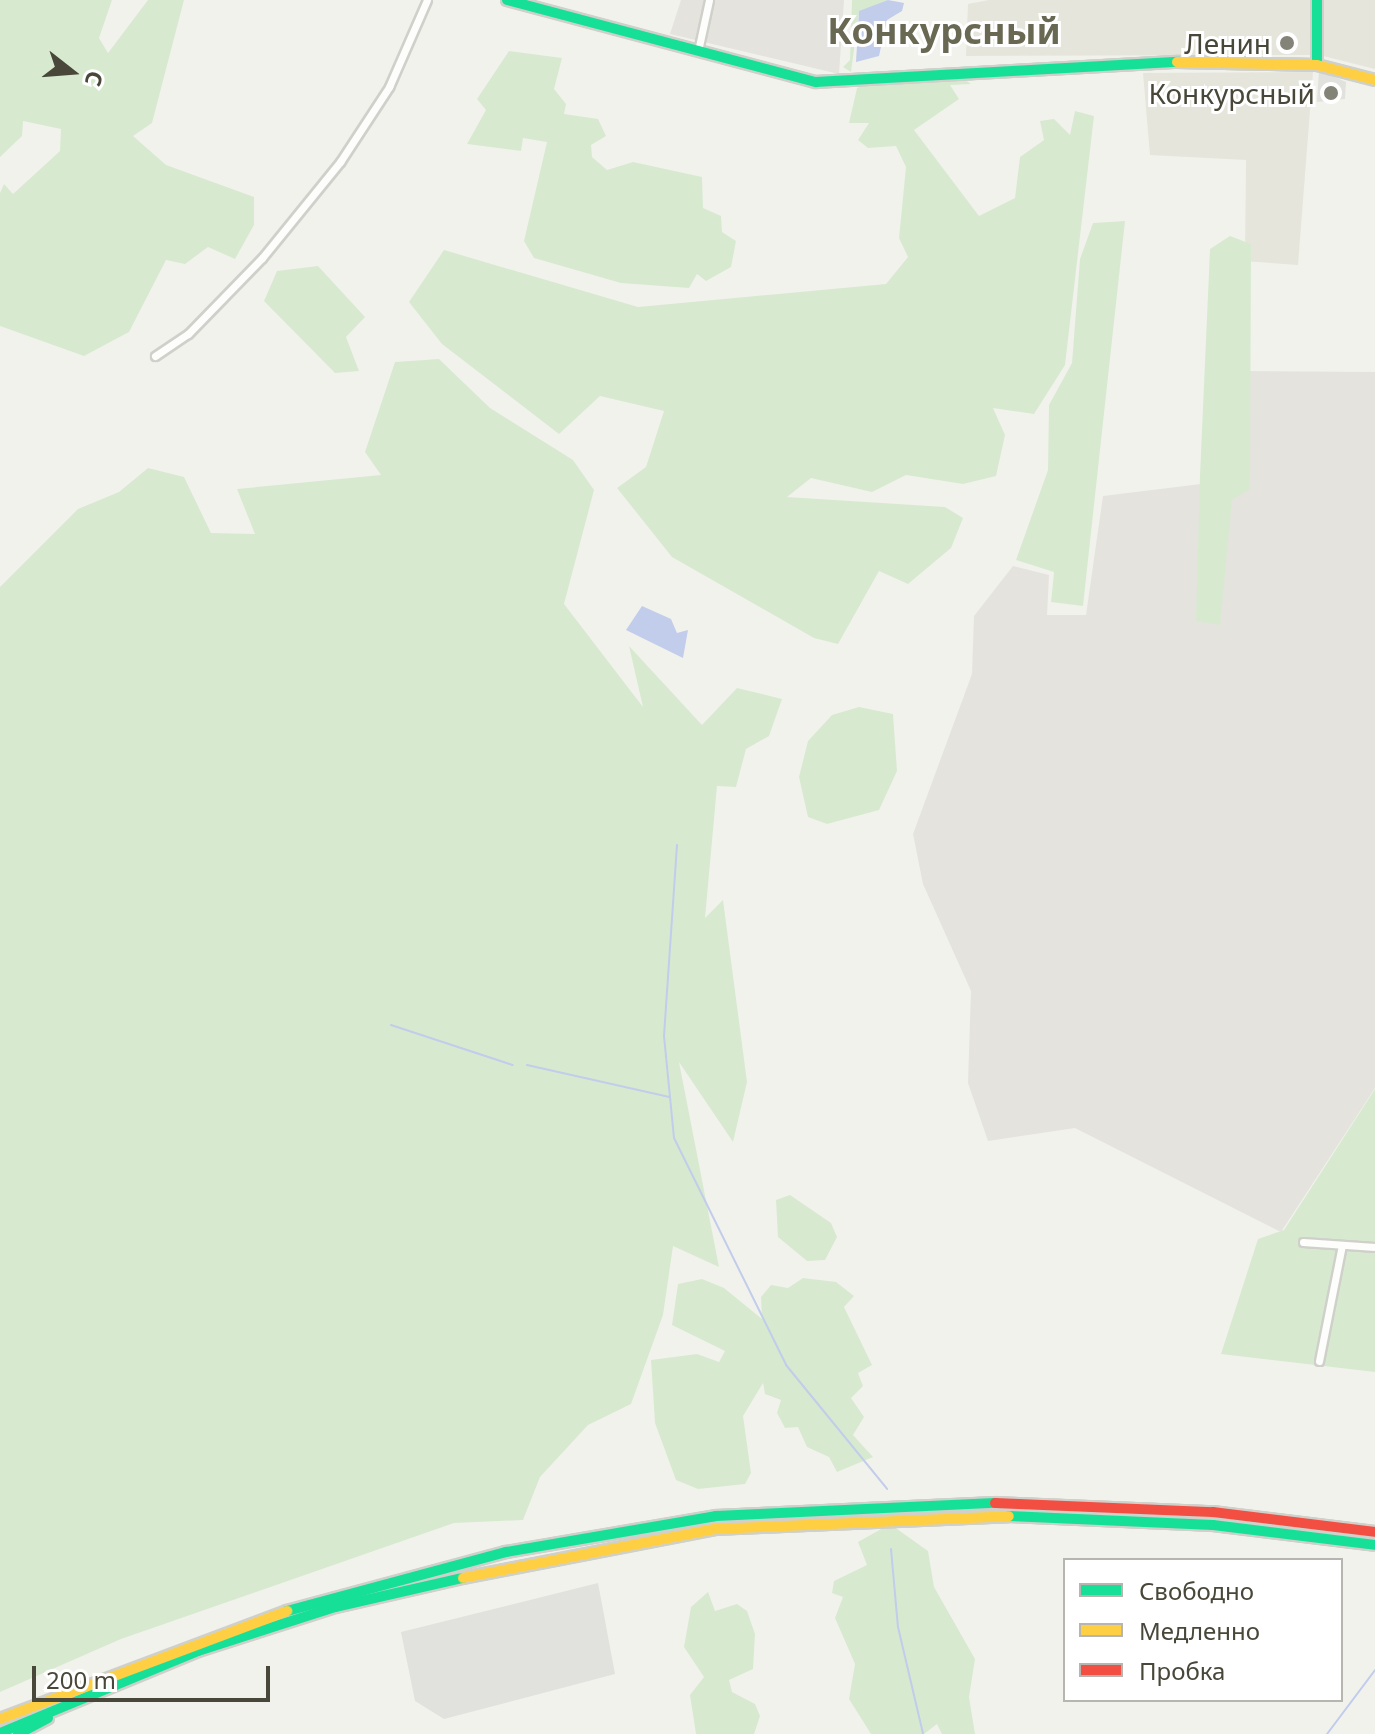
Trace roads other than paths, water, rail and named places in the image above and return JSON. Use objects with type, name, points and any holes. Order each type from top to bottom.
[{"type":"main road","points":[[507,0],[833,83],[919,71],[1248,60],[1317,65],[1375,80]]},
{"type":"main road","points":[[1317,0],[1317,65]]},
{"type":"main road","points":[[0,1719],[309,1603],[506,1552],[716,1516],[1023,1502],[1213,1512],[1375,1532]]},
{"type":"main road","points":[[0,1733],[82,1695],[335,1607],[609,1544],[715,1529],[1024,1515],[1200,1524],[1375,1545]]},
{"type":"main road","points":[[18,1734],[82,1695]]},
{"type":"street","points":[[155,356],[188,334],[262,258],[340,162],[389,87],[427,0]]},
{"type":"street","points":[[698,51],[709,0]]},
{"type":"street","points":[[1303,1242],[1375,1247]]},
{"type":"street","points":[[1319,1361],[1342,1245]]},
{"type":"water","points":[[888,0],[904,3],[902,11],[887,20],[879,56],[856,62],[859,11]]},
{"type":"water","points":[[642,606],[671,619],[677,633],[688,630],[683,658],[626,630]]},
{"type":"waterway","points":[[677,845],[664,1036],[674,1138],[786,1365],[887,1489]]},
{"type":"waterway","points":[[391,1025],[513,1065]]},
{"type":"waterway","points":[[527,1065],[669,1097]]},
{"type":"waterway","points":[[891,1549],[898,1627],[923,1734]]},
{"type":"waterway","points":[[1327,1734],[1375,1670]]},
{"type":"place","name":"Ленин","points":[[1287,43]]},
{"type":"place","name":"Конкурсный","points":[[1331,93]]},
{"type":"district","name":"Конкурсный","points":[[944,31]]}]
